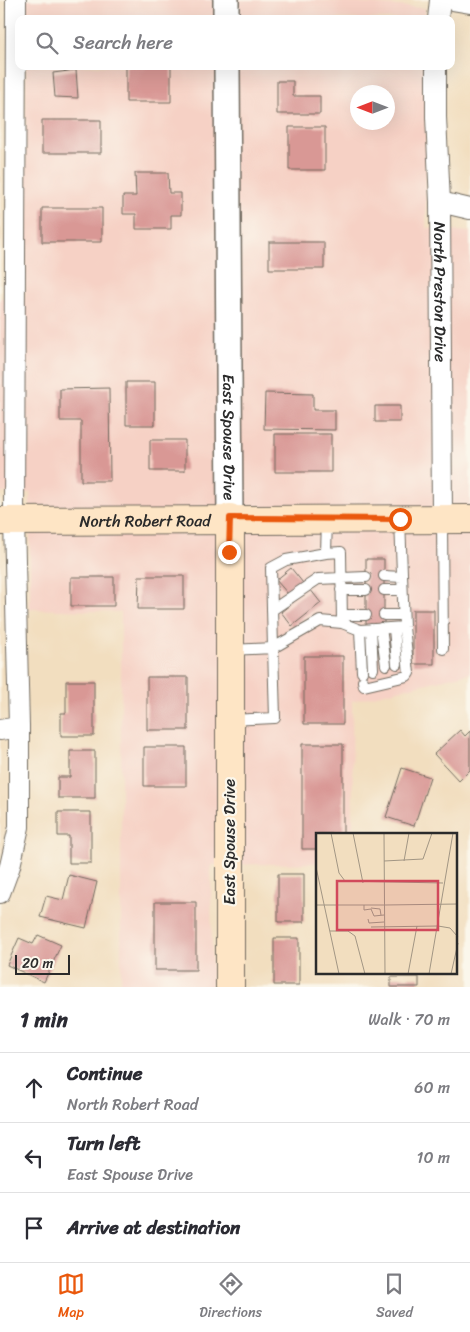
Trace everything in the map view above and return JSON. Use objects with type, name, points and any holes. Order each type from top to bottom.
[{"type":"main road","name":"North Robert Road","points":[[7,521],[230,518],[470,519]]},
{"type":"main road","name":"East Spouse Drive","points":[[230,518],[230,987]]},
{"type":"street","points":[[16,0],[16,15]]},
{"type":"street","points":[[226,0],[226,15]]},
{"type":"street","points":[[438,15],[440,0]]},
{"type":"street","points":[[452,0],[470,4]]},
{"type":"street","points":[[0,894],[10,866],[19,827],[10,728],[7,521],[15,58]]},
{"type":"street","name":"East Spouse Drive","points":[[227,70],[230,518]]},
{"type":"street","name":"North Preston Drive","points":[[436,70],[440,202],[442,519]]},
{"type":"street","points":[[440,202],[470,209]]},
{"type":"lane","points":[[326,553],[328,519]]},
{"type":"lane","points":[[399,671],[399,628],[404,615],[400,519]]},
{"type":"lane","points":[[442,519],[443,649]]},
{"type":"lane","points":[[229,720],[275,718],[271,568],[286,560],[341,552],[342,619]]},
{"type":"lane","points":[[384,576],[402,577]]},
{"type":"lane","points":[[272,610],[318,579],[366,577]]},
{"type":"lane","points":[[341,590],[366,590]]},
{"type":"lane","points":[[384,590],[402,590]]},
{"type":"lane","points":[[229,650],[273,648],[320,621],[366,615]]},
{"type":"lane","points":[[384,615],[404,615]]},
{"type":"lane","points":[[342,619],[360,630],[399,628]]},
{"type":"lane","points":[[360,630],[364,686],[374,677],[387,673],[399,671],[407,676],[409,673],[399,628]]},
{"type":"lane","points":[[376,629],[387,673]]},
{"type":"lane","points":[[374,677],[376,629]]},
{"type":"shaded area","points":[[26,0],[316,0],[425,8],[425,15],[26,15]]},
{"type":"shaded area","points":[[26,70],[426,70],[426,228],[470,232],[470,673],[352,701],[353,833],[316,833],[316,863],[211,865],[212,987],[121,987],[121,612],[30,609],[30,493],[0,493],[0,298],[25,298]]},
{"type":"building","points":[[76,70],[78,98],[55,97],[53,73]]},
{"type":"building","points":[[126,70],[171,70],[171,102],[126,102]]},
{"type":"building","points":[[277,81],[293,81],[293,96],[320,96],[320,114],[277,114]]},
{"type":"building","points":[[42,120],[101,120],[101,153],[42,153]]},
{"type":"building","points":[[289,127],[325,127],[325,170],[289,170]]},
{"type":"building","points":[[135,173],[168,173],[169,193],[181,193],[181,215],[171,215],[171,229],[136,229],[136,214],[123,214],[123,196],[136,196]]},
{"type":"building","points":[[42,208],[102,208],[102,242],[42,242]]},
{"type":"building","points":[[269,242],[324,242],[324,269],[269,269]]},
{"type":"building","points":[[126,382],[155,382],[155,425],[126,425]]},
{"type":"building","points":[[109,388],[110,481],[81,481],[81,421],[60,421],[60,389]]},
{"type":"building","points":[[265,393],[313,394],[313,410],[335,410],[335,430],[264,429]]},
{"type":"building","points":[[375,406],[400,406],[400,422],[375,422]]},
{"type":"building","points":[[275,434],[331,434],[331,472],[275,472]]},
{"type":"building","points":[[150,440],[185,440],[185,471],[150,471]]},
{"type":"building","points":[[366,559],[384,559],[384,625],[366,625]]},
{"type":"building","points":[[291,568],[303,583],[288,594],[276,580]]},
{"type":"building","points":[[139,576],[184,576],[184,609],[138,609]]},
{"type":"building","points":[[71,577],[114,577],[114,606],[71,606]]},
{"type":"building","points":[[310,589],[321,603],[292,626],[281,612]]},
{"type":"building","points":[[413,610],[434,610],[434,664],[413,664]]},
{"type":"building","points":[[304,656],[343,656],[343,724],[304,724]]},
{"type":"building","points":[[147,677],[188,677],[188,730],[147,730]]},
{"type":"building","points":[[66,681],[94,681],[94,736],[61,736],[61,713],[66,713]]},
{"type":"building","points":[[460,730],[465,736],[470,731],[470,770],[459,781],[434,754]]},
{"type":"building","points":[[302,744],[343,744],[343,833],[316,833],[316,849],[302,849]]},
{"type":"building","points":[[144,747],[186,747],[186,786],[144,786]]},
{"type":"building","points":[[70,751],[95,751],[95,798],[58,798],[58,777],[70,777]]},
{"type":"building","points":[[402,768],[430,777],[414,826],[386,817]]},
{"type":"building","points":[[58,812],[91,812],[91,863],[69,863],[69,836],[58,836]]},
{"type":"building","points":[[278,874],[304,874],[304,922],[278,922]]},
{"type":"building","points":[[69,875],[97,882],[86,928],[40,917],[46,896],[63,900]]},
{"type":"building","points":[[155,902],[196,902],[196,970],[155,970]]},
{"type":"building","points":[[38,935],[61,945],[44,982],[7,965],[19,938],[33,944]]},
{"type":"building","points":[[274,938],[299,938],[299,985],[274,985]]},
{"type":"building","points":[[391,977],[419,977],[419,987],[391,987]]},
{"type":"route","points":[[229,552],[230,518],[400,519]]}]
